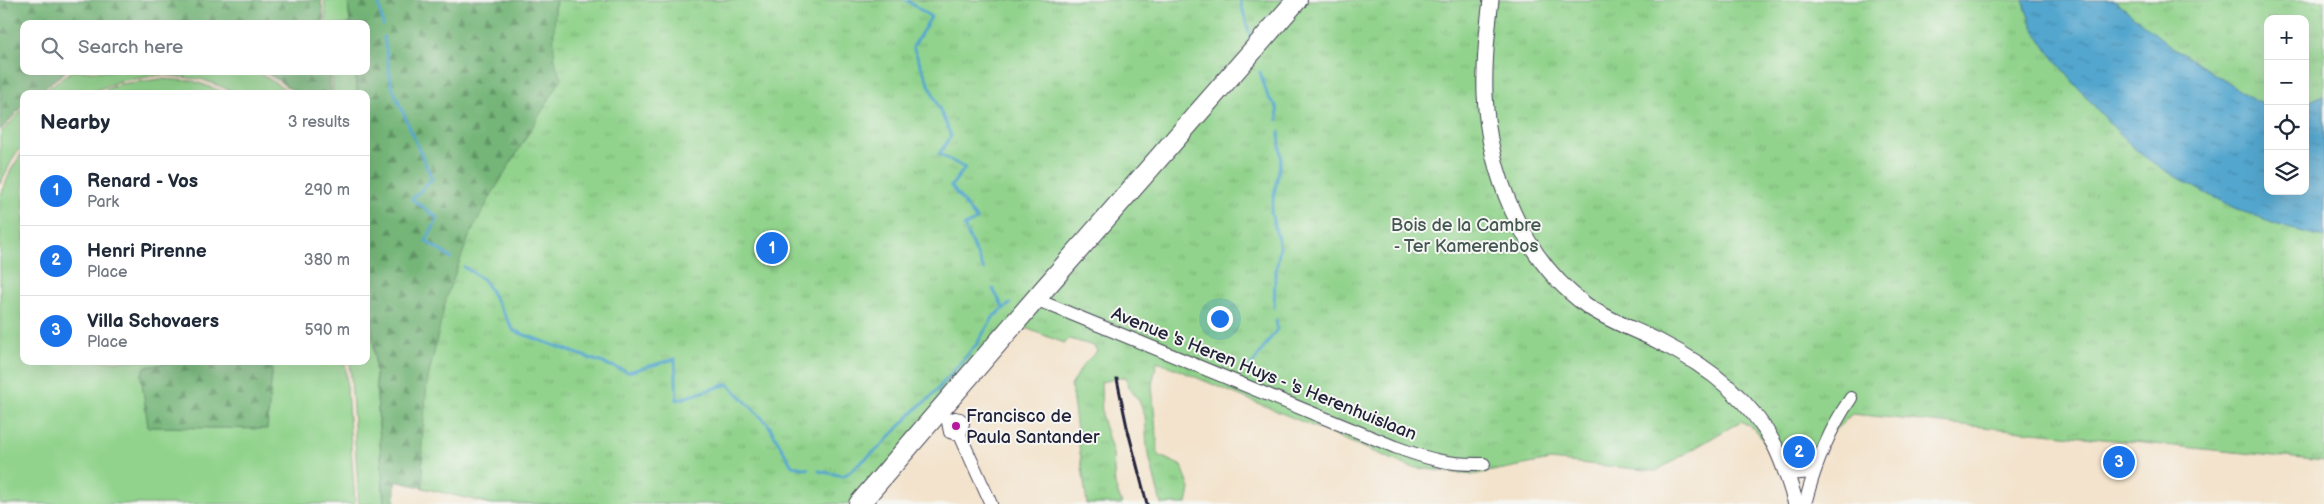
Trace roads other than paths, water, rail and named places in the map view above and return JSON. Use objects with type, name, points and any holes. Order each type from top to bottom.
[{"type":"main road","points":[[860,504],[1035,299],[1298,0]]},
{"type":"street","points":[[1491,0],[1486,38],[1485,95],[1490,134],[1499,177],[1516,217],[1532,246],[1552,274],[1576,298],[1614,322],[1661,343],[1698,363],[1736,394],[1763,426],[1774,444],[1787,474],[1796,504]]},
{"type":"street","name":"Avenue 's Heren Huys - 's Herenhuislaan","points":[[1035,299],[1395,447],[1432,460],[1455,465],[1484,464]]},
{"type":"street","points":[[1805,504],[1823,447],[1837,418],[1851,398]]},
{"type":"street","points":[[960,435],[991,504]]},
{"type":"street","points":[[1787,474],[1814,472]]},
{"type":"water","points":[[2023,0],[2114,0],[2168,44],[2256,101],[2264,102],[2264,195],[2309,195],[2309,101],[2324,95],[2324,237],[2272,223],[2242,211],[2179,179],[2136,150],[2104,117],[2051,54],[2037,34]]},
{"type":"waterway","points":[[378,0],[383,25]]},
{"type":"waterway","points":[[906,0],[931,17],[913,47],[951,136],[939,154],[965,168],[951,186],[977,220],[964,226],[984,270]]},
{"type":"waterway","points":[[1240,0],[1251,39]]},
{"type":"waterway","points":[[384,37],[392,87],[432,179],[412,199],[438,218],[426,241],[451,258]]},
{"type":"waterway","points":[[1260,72],[1268,97],[1277,107],[1278,120]]},
{"type":"waterway","points":[[1274,308],[1275,276],[1280,247],[1271,212],[1281,158],[1279,132]]},
{"type":"waterway","points":[[464,267],[484,280],[514,331],[628,372],[675,359],[677,400],[728,384],[768,424],[792,466],[808,469]]},
{"type":"waterway","points":[[993,289],[1004,309]]},
{"type":"waterway","points":[[819,471],[844,476],[880,447],[919,406],[930,398],[976,345],[994,316],[1010,304]]},
{"type":"waterway","points":[[1251,366],[1277,329],[1276,320]]},
{"type":"railway","points":[[1117,379],[1147,504]]},
{"type":"place","name":"Renard - Vos","points":[[772,248]]},
{"type":"place","name":"Francisco de Paula Santander","points":[[956,426]]},
{"type":"place","name":"Henri Pirenne","points":[[1799,452]]},
{"type":"place","name":"Villa Schovaers","points":[[2119,462]]},
{"type":"park label","name":"Bois de la Cambre - Ter Kamerenbos","points":[[1466,235]]}]
